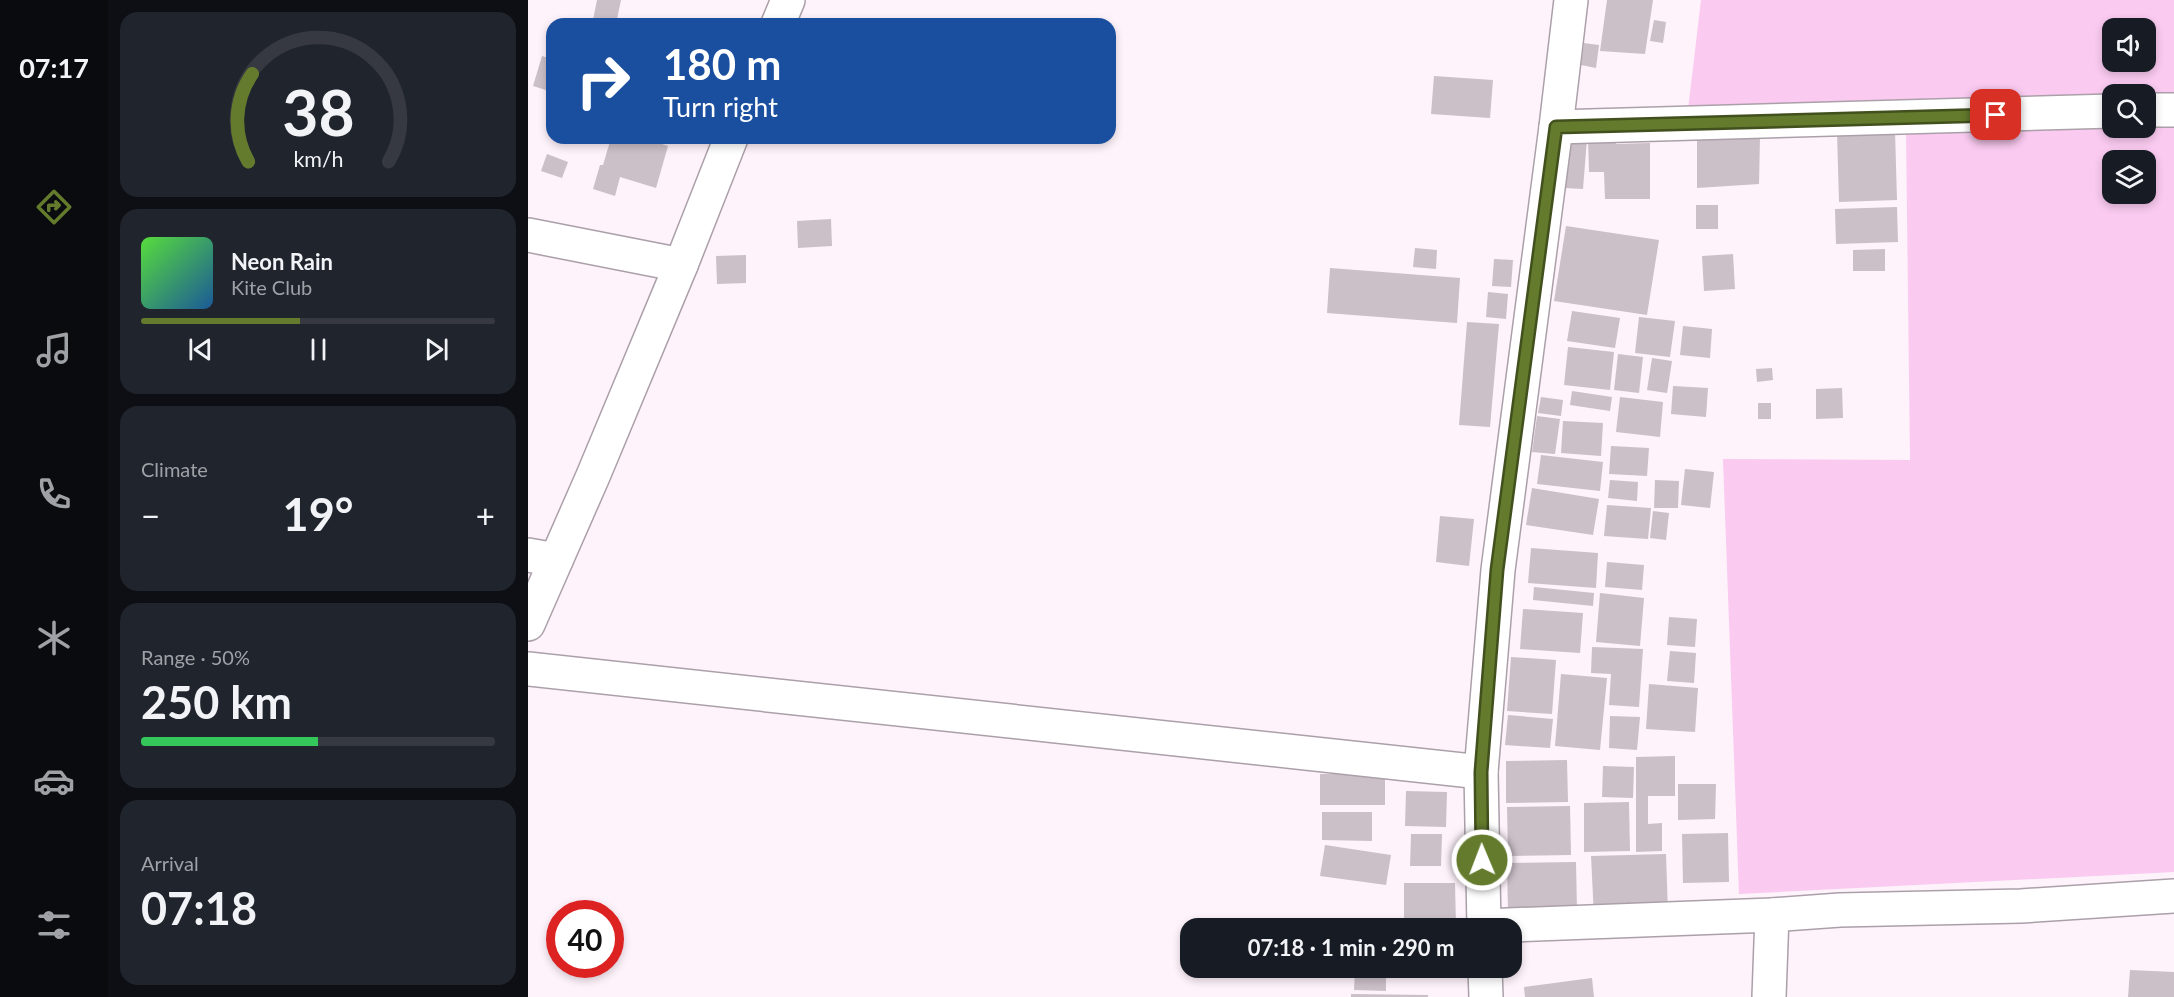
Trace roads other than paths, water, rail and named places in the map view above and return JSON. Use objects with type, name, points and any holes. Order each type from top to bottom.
[{"type":"street","points":[[780,18],[788,0]]},
{"type":"street","points":[[1484,918],[1481,772],[1497,570],[1571,0]]},
{"type":"street","points":[[2156,110],[2174,110]]},
{"type":"street","points":[[1556,127],[2102,111]]},
{"type":"street","points":[[528,624],[542,558],[681,265],[729,144]]},
{"type":"street","points":[[528,235],[681,265]]},
{"type":"street","points":[[528,669],[1481,772]]},
{"type":"street","points":[[1522,925],[1840,910],[2020,906],[2174,896]]},
{"type":"street","points":[[1769,997],[1772,915]]},
{"type":"street","points":[[1485,978],[1486,997]]}]
